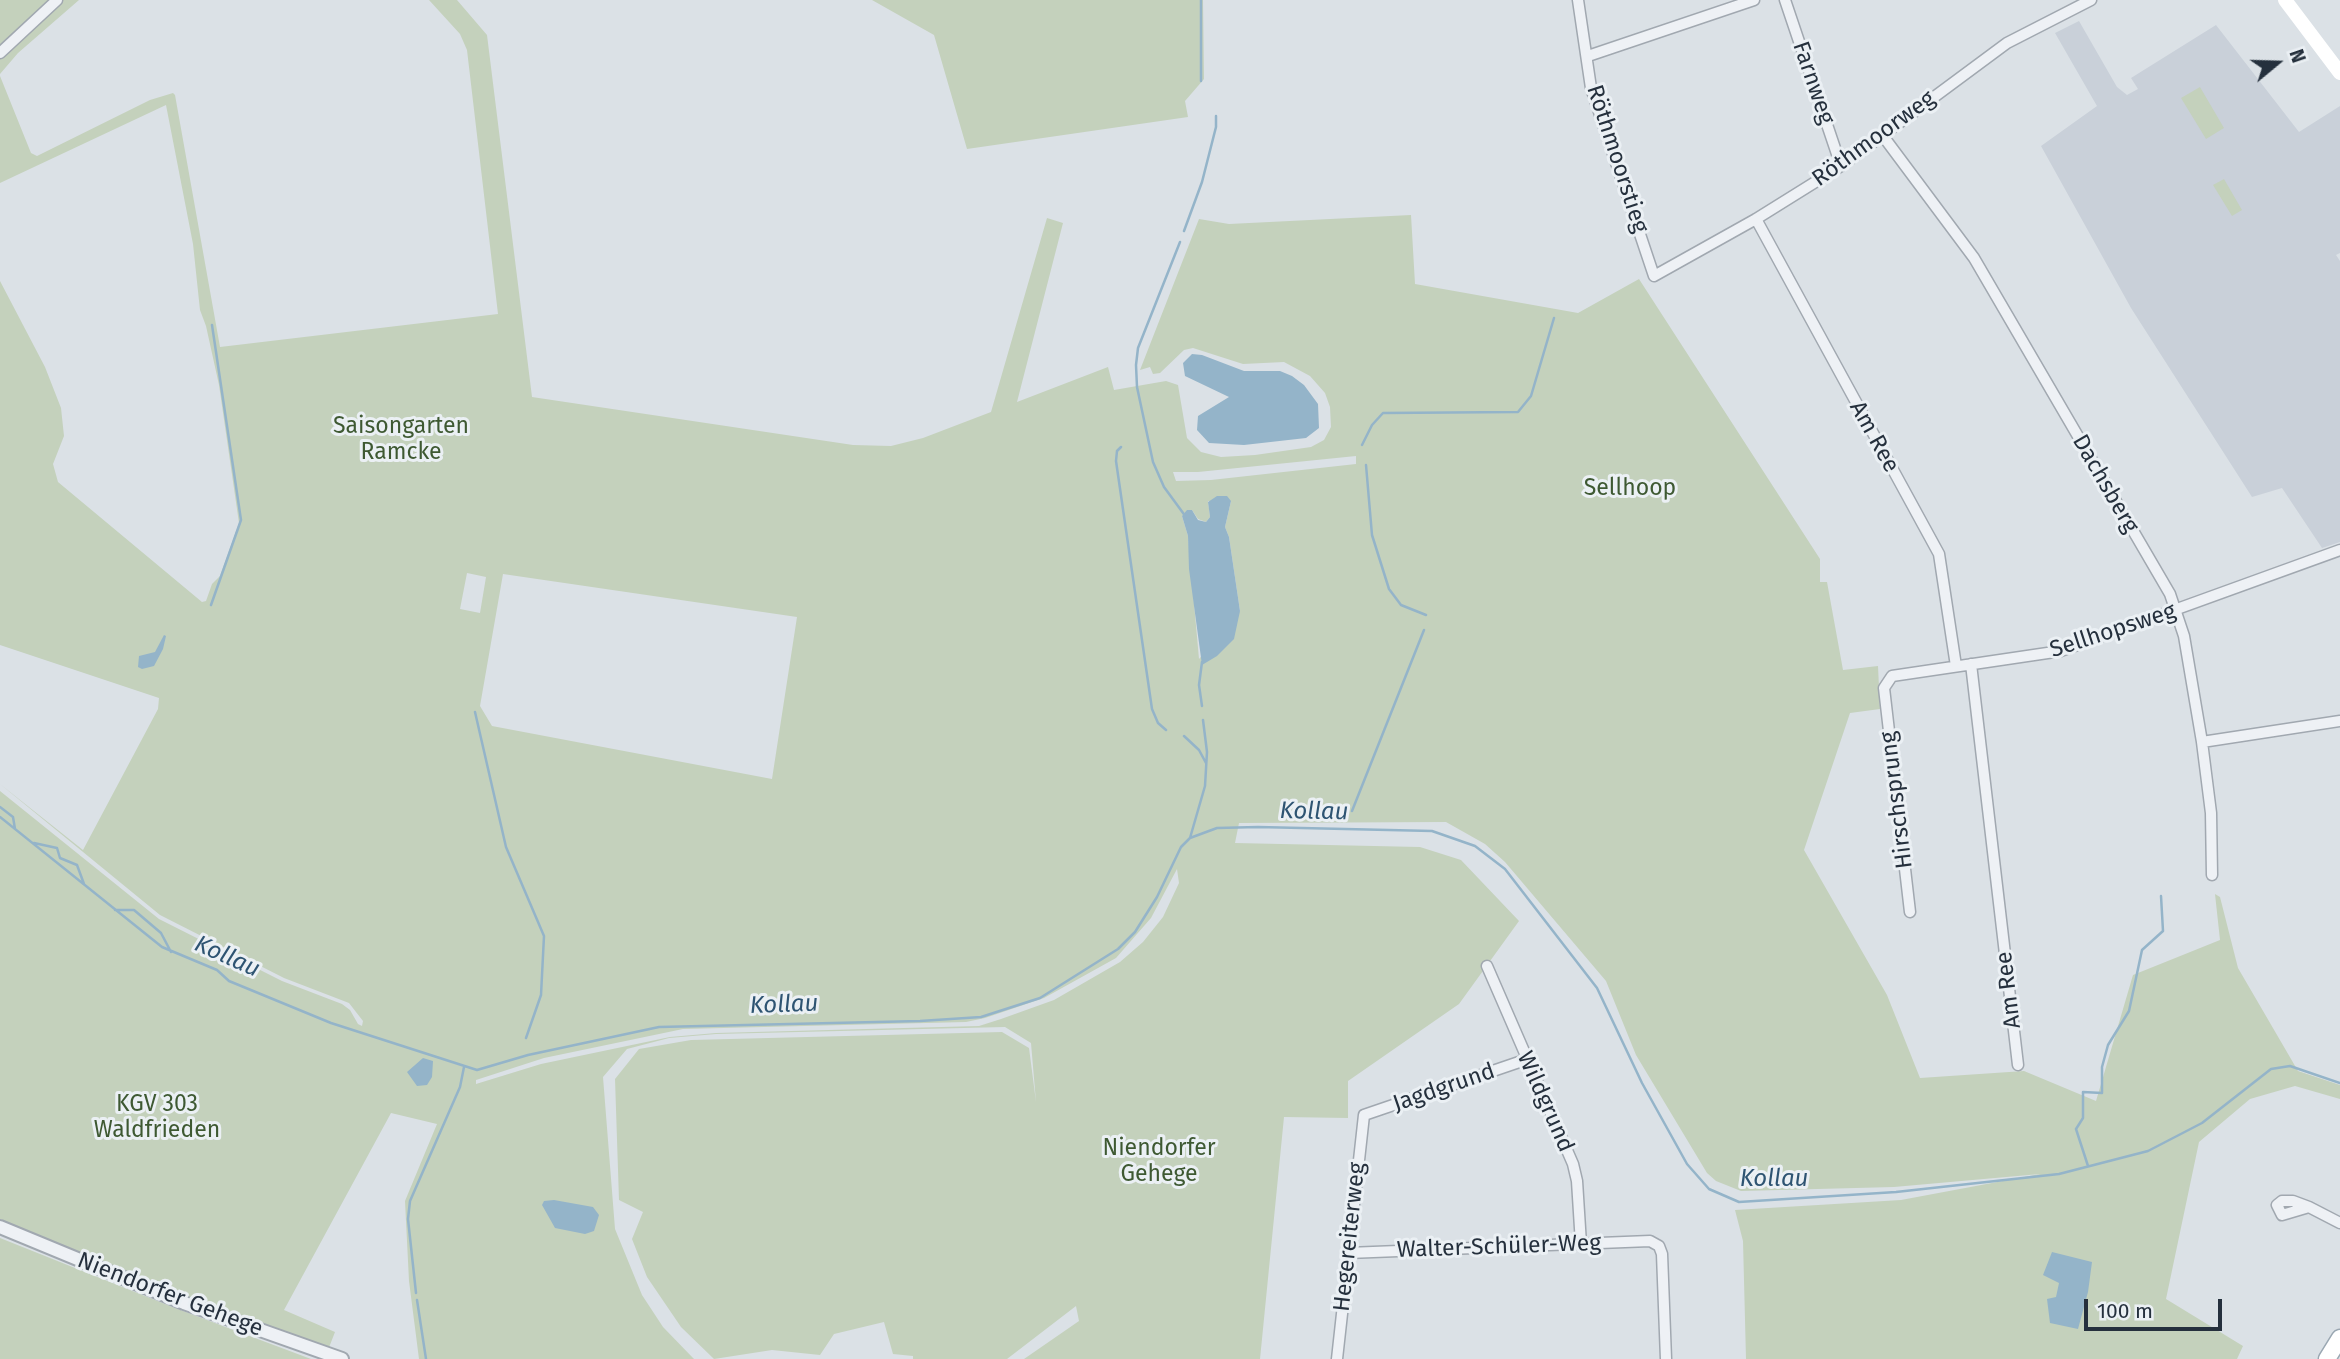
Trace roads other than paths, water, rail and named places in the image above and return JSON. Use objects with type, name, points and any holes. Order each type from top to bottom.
[{"type":"main road","points":[[2285,0],[2340,74]]},
{"type":"main road","points":[[2327,1359],[2340,1338]]},
{"type":"street","points":[[0,52],[57,0]]},
{"type":"street","name":"Röthmoorstieg","points":[[1578,0],[1591,88],[1654,276]]},
{"type":"street","points":[[1588,55],[1754,0]]},
{"type":"street","name":"Farnweg","points":[[1785,0],[1841,166]]},
{"type":"street","name":"Röthmoorweg","points":[[1654,276],[1756,219],[1841,166],[2007,43],[2091,0]]},
{"type":"street","name":"Dachsberg","points":[[1883,136],[1974,258],[2170,594],[2177,611],[2202,742],[2211,813],[2212,875]]},
{"type":"street","name":"Am Ree","points":[[1756,219],[1939,554],[1956,666]]},
{"type":"street","name":"Sellhopsweg","points":[[1884,688],[1892,676],[2061,651],[2340,550]]},
{"type":"street","name":"Am Ree","points":[[1972,664],[2018,1065]]},
{"type":"street","name":"Hirschsprung","points":[[1884,688],[1910,912]]},
{"type":"street","points":[[2202,742],[2340,721]]},
{"type":"street","name":"Wildgrund","points":[[1487,966],[1525,1060],[1573,1164],[1577,1181],[1581,1244]]},
{"type":"street","name":"Jagdgrund","points":[[1364,1115],[1525,1060]]},
{"type":"street","name":"Hegereiterweg","points":[[1337,1359],[1364,1115]]},
{"type":"street","points":[[2309,1207],[2340,1223]]},
{"type":"street","name":"Niendorfer Gehege","points":[[0,1227],[184,1304],[342,1359]]},
{"type":"street","name":"Walter-Schüler-Weg","points":[[1348,1253],[1650,1241],[1659,1246],[1662,1254],[1666,1359]]},
{"type":"water","points":[[1192,354],[1202,355],[1244,371],[1280,371],[1292,376],[1304,385],[1318,404],[1319,428],[1306,438],[1244,445],[1209,443],[1197,430],[1198,416],[1229,397],[1185,376],[1183,363]]},
{"type":"water","points":[[1217,496],[1227,496],[1231,501],[1225,527],[1229,537],[1240,611],[1234,639],[1217,656],[1202,665],[1189,569],[1188,536],[1182,516],[1187,510],[1192,510],[1198,520],[1206,522],[1210,517],[1208,502]]},
{"type":"water","points":[[164,635],[163,649],[154,666],[142,669],[138,667],[139,656],[155,652]]},
{"type":"water","points":[[423,1058],[433,1061],[432,1077],[427,1085],[417,1086],[407,1072]]},
{"type":"water","points":[[554,1200],[593,1207],[599,1215],[594,1231],[585,1234],[555,1228],[542,1205],[544,1201]]},
{"type":"water","points":[[2052,1252],[2092,1262],[2088,1292],[2078,1329],[2050,1323],[2047,1299],[2056,1297],[2059,1283],[2043,1275]]},
{"type":"waterway","points":[[1201,0],[1201,81]]},
{"type":"waterway","points":[[1184,231],[1202,182],[1216,127],[1216,116]]},
{"type":"waterway","points":[[1180,242],[1138,348],[1136,365],[1137,387],[1153,462],[1164,487],[1186,517]]},
{"type":"waterway","points":[[1362,445],[1372,425],[1383,413],[1518,412],[1531,396],[1554,318]]},
{"type":"waterway","points":[[211,605],[241,520],[212,325]]},
{"type":"waterway","points":[[1121,447],[1117,451],[1116,461],[1152,709],[1158,723],[1166,730]]},
{"type":"waterway","points":[[1366,465],[1372,535],[1389,589],[1401,605],[1426,615]]},
{"type":"waterway","points":[[1352,811],[1424,630]]},
{"type":"waterway","points":[[1202,662],[1199,685],[1202,706]]},
{"type":"waterway","points":[[475,712],[506,847],[544,936],[541,995],[526,1038]]},
{"type":"waterway","points":[[1190,838],[1205,786],[1207,752],[1203,720]]},
{"type":"waterway","points":[[1184,736],[1199,750],[1206,763]]},
{"type":"waterway","name":"Kollau","points":[[0,807],[13,817],[15,829]]},
{"type":"waterway","name":"Kollau","points":[[0,817],[162,947],[217,970],[229,981],[331,1023],[477,1070],[528,1055],[659,1027],[920,1021],[981,1017],[1040,998],[1118,949],[1135,932],[1157,897],[1181,847],[1190,838],[1217,828],[1258,827],[1432,831],[1475,846],[1505,869],[1597,988],[1642,1083],[1687,1164],[1709,1189],[1739,1202],[1896,1192],[2059,1174],[2148,1151],[2202,1123],[2271,1069],[2290,1066],[2340,1083]]},
{"type":"waterway","points":[[34,843],[57,848],[60,858],[77,865],[84,884]]},
{"type":"waterway","points":[[2088,1166],[2076,1129],[2083,1118],[2083,1092],[2102,1093],[2102,1067],[2108,1045],[2129,1011],[2142,950],[2163,931],[2161,896]]},
{"type":"waterway","name":"Kollau","points":[[115,910],[134,910],[161,933],[171,952]]},
{"type":"waterway","points":[[416,1293],[408,1219],[410,1201],[460,1087],[464,1067]]},
{"type":"waterway","points":[[417,1300],[426,1359]]},
{"type":"park label","name":"Saisongarten Ramcke","points":[[401,440]]},
{"type":"park label","name":"Sellhoop","points":[[1630,489]]},
{"type":"park label","name":"KGV 303 Waldfrieden","points":[[157,1118]]}]
